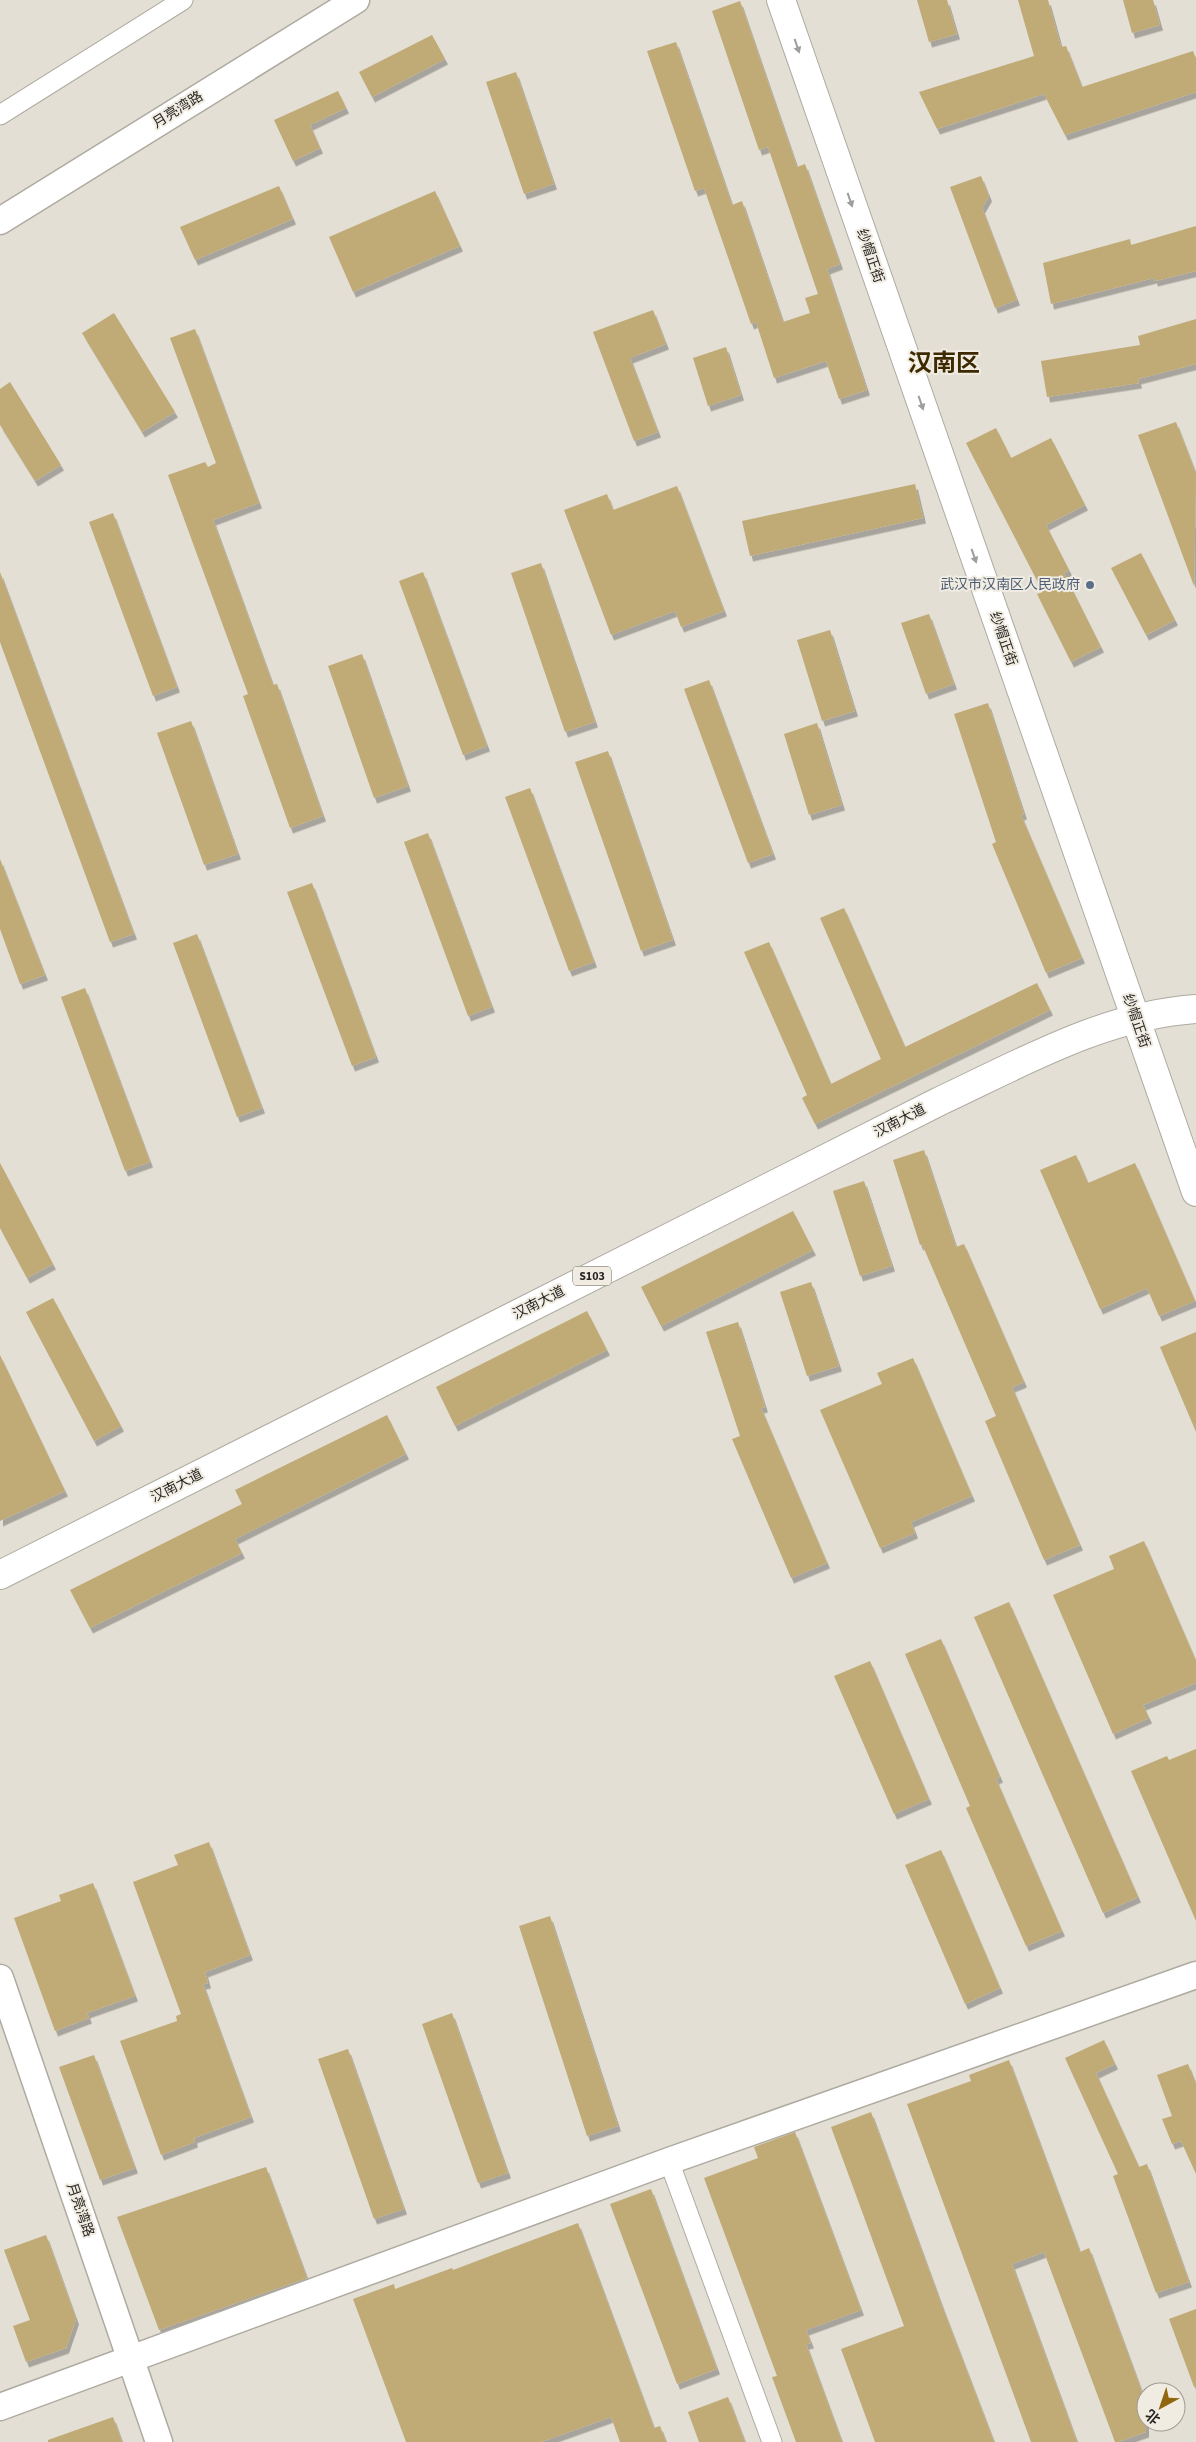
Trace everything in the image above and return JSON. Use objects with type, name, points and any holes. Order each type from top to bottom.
[{"type":"main road","name":"纱帽正街","points":[[781,0],[1144,1016],[1196,1137]]},
{"type":"main road","name":"纱帽正街","points":[[800,0],[1144,1016],[1196,1192]]},
{"type":"main road","name":"汉南大道","points":[[0,1575],[940,1100],[1059,1045],[1144,1016],[1196,1009]]},
{"type":"street","points":[[0,115],[183,0]]},
{"type":"street","name":"月亮湾路","points":[[0,221],[356,0]]},
{"type":"street","points":[[0,2407],[669,2161],[1196,1975]]},
{"type":"street","name":"月亮湾路","points":[[0,1978],[159,2442]]},
{"type":"street","points":[[669,2161],[772,2442]]},
{"type":"building","points":[[917,0],[947,0],[957,34],[929,42]]},
{"type":"building","points":[[1018,0],[1048,0],[1061,47],[1066,46],[1082,87],[1193,51],[1196,59],[1196,92],[1065,135],[1044,94],[937,129],[919,92],[1034,56]]},
{"type":"building","points":[[1123,0],[1153,0],[1160,25],[1132,33]]},
{"type":"building","points":[[740,1],[797,167],[805,164],[840,264],[827,269],[867,390],[839,399],[826,361],[774,378],[756,322],[751,324],[704,188],[695,191],[647,51],[676,42],[732,205],[742,201],[783,322],[810,313],[805,298],[818,294],[768,147],[759,150],[712,11]]},
{"type":"building","points":[[432,35],[445,59],[372,97],[359,72]]},
{"type":"building","points":[[516,72],[554,184],[524,194],[486,82]]},
{"type":"building","points":[[338,91],[346,108],[310,125],[320,148],[293,161],[274,120]]},
{"type":"building","points":[[981,176],[989,196],[982,208],[1017,300],[995,308],[950,187]]},
{"type":"building","points":[[279,186],[293,219],[195,260],[180,227]]},
{"type":"building","points":[[435,191],[460,246],[353,292],[329,237]]},
{"type":"building","points":[[1196,226],[1196,271],[1155,281],[1154,278],[1051,304],[1043,263],[1130,239],[1131,245]]},
{"type":"building","points":[[653,310],[666,344],[630,358],[658,432],[634,441],[593,332]]},
{"type":"building","points":[[114,313],[175,412],[142,432],[82,333]]},
{"type":"building","points":[[1196,319],[1196,364],[1138,379],[1139,383],[1047,397],[1041,361],[1140,345],[1138,336]]},
{"type":"building","points":[[195,329],[259,503],[213,520],[273,685],[277,684],[323,816],[290,828],[243,696],[248,694],[168,475],[205,462],[208,467],[216,463],[170,338]]},
{"type":"building","points":[[726,347],[741,395],[708,406],[693,358]]},
{"type":"building","points":[[10,382],[61,465],[35,481],[0,425],[0,389]]},
{"type":"building","points":[[1176,422],[1196,474],[1194,586],[1138,435]]},
{"type":"building","points":[[996,428],[1011,458],[1051,438],[1085,505],[1046,525],[1069,570],[1064,573],[1101,647],[1071,662],[1037,594],[1043,592],[966,443]]},
{"type":"building","points":[[915,484],[923,518],[750,556],[742,521]]},
{"type":"building","points":[[677,486],[724,611],[681,627],[675,611],[611,635],[564,510],[607,494],[613,510]]},
{"type":"building","points":[[113,513],[177,687],[153,696],[89,522]]},
{"type":"building","points":[[1141,553],[1175,620],[1146,635],[1111,568]]},
{"type":"building","points":[[541,563],[595,722],[565,732],[511,573]]},
{"type":"building","points":[[0,572],[134,934],[110,942],[0,642]]},
{"type":"building","points":[[423,572],[487,746],[463,755],[399,581]]},
{"type":"building","points":[[929,614],[954,684],[926,694],[901,623]]},
{"type":"building","points":[[830,630],[855,711],[822,721],[797,640]]},
{"type":"building","points":[[362,654],[408,786],[374,798],[328,666]]},
{"type":"building","points":[[709,680],[773,854],[748,863],[684,689]]},
{"type":"building","points":[[988,703],[1024,814],[1021,815],[1082,958],[1046,973],[992,844],[996,842],[954,714]]},
{"type":"building","points":[[191,721],[238,854],[204,865],[157,733]]},
{"type":"building","points":[[817,723],[842,805],[809,815],[784,734]]},
{"type":"building","points":[[608,751],[673,940],[641,951],[575,762]]},
{"type":"building","points":[[530,788],[594,962],[569,971],[505,797]]},
{"type":"building","points":[[428,833],[492,1007],[468,1016],[404,842]]},
{"type":"building","points":[[0,859],[45,975],[20,984],[0,929]]},
{"type":"building","points":[[312,883],[376,1057],[352,1066],[287,892]]},
{"type":"building","points":[[844,908],[905,1047],[1037,983],[1050,1010],[815,1124],[802,1098],[807,1095],[744,952],[769,942],[831,1084],[881,1059],[820,918]]},
{"type":"building","points":[[197,934],[262,1108],[237,1117],[173,943]]},
{"type":"building","points":[[85,988],[150,1162],[125,1171],[61,997]]},
{"type":"building","points":[[924,1150],[956,1247],[964,1244],[1024,1382],[1012,1387],[1080,1545],[1044,1560],[985,1421],[996,1416],[922,1244],[920,1245],[893,1160]]},
{"type":"building","points":[[1076,1155],[1088,1183],[1135,1163],[1195,1301],[1159,1316],[1147,1288],[1100,1309],[1040,1170]]},
{"type":"building","points":[[0,1163],[53,1264],[27,1278],[0,1228]]},
{"type":"building","points":[[864,1181],[892,1266],[860,1276],[833,1191]]},
{"type":"building","points":[[793,1211],[813,1250],[661,1326],[641,1287]]},
{"type":"building","points":[[811,1282],[839,1366],[807,1376],[780,1292]]},
{"type":"building","points":[[53,1298],[121,1426],[94,1441],[26,1312]]},
{"type":"building","points":[[587,1311],[607,1350],[455,1426],[436,1387]]},
{"type":"building","points":[[738,1322],[765,1407],[761,1408],[827,1563],[791,1578],[732,1439],[740,1436],[706,1332]]},
{"type":"building","points":[[1196,1332],[1196,1432],[1160,1347]]},
{"type":"building","points":[[0,1355],[65,1491],[0,1521]]},
{"type":"building","points":[[913,1358],[972,1496],[911,1522],[915,1533],[880,1548],[820,1410],[882,1384],[877,1373]]},
{"type":"building","points":[[387,1415],[406,1454],[235,1539],[242,1553],[90,1628],[70,1590],[242,1504],[235,1490]]},
{"type":"building","points":[[1144,1541],[1196,1661],[1196,1683],[1143,1705],[1149,1718],[1113,1734],[1053,1595],[1114,1569],[1109,1556]]},
{"type":"building","points":[[1009,1602],[1138,1897],[1103,1913],[974,1617]]},
{"type":"building","points":[[941,1639],[1000,1777],[996,1779],[1062,1931],[1026,1946],[966,1808],[970,1806],[905,1654]]},
{"type":"building","points":[[870,1661],[929,1799],[894,1814],[834,1676]]},
{"type":"building","points":[[1196,1749],[1196,1921],[1131,1771],[1167,1756],[1169,1760]]},
{"type":"building","points":[[209,1842],[250,1955],[205,1972],[208,1983],[203,1984],[251,2117],[194,2138],[195,2142],[161,2155],[120,2041],[177,2021],[176,2016],[181,2014],[133,1882],[178,1865],[174,1855]]},
{"type":"building","points":[[941,1850],[1000,1988],[965,2004],[905,1865]]},
{"type":"building","points":[[93,1883],[135,1996],[87,2013],[89,2018],[55,2031],[14,1918],[61,1901],[59,1895]]},
{"type":"building","points":[[550,1916],[618,2126],[587,2136],[519,1926]]},
{"type":"building","points":[[452,2013],[508,2173],[478,2183],[422,2024]]},
{"type":"building","points":[[1104,2040],[1115,2064],[1096,2073],[1139,2167],[1147,2164],[1189,2282],[1156,2293],[1113,2176],[1118,2174],[1065,2058]]},
{"type":"building","points":[[348,2049],[404,2209],[374,2219],[318,2059]]},
{"type":"building","points":[[94,2055],[135,2168],[100,2180],[59,2067]]},
{"type":"building","points":[[1009,2060],[1080,2252],[1089,2248],[1138,2382],[1136,2382],[1136,2432],[1146,2432],[1115,2442],[1044,2252],[1012,2264],[1077,2442],[1031,2442],[907,2104],[971,2081],[969,2075]]},
{"type":"building","points":[[1188,2064],[1196,2084],[1196,2174],[1181,2141],[1172,2144],[1162,2119],[1172,2116],[1157,2075]]},
{"type":"building","points":[[871,2112],[994,2442],[875,2442],[841,2349],[904,2326],[831,2127]]},
{"type":"building","points":[[795,2132],[861,2310],[806,2330],[811,2343],[806,2344],[842,2442],[796,2442],[772,2377],[777,2376],[704,2178],[758,2158],[754,2147]]},
{"type":"building","points":[[266,2167],[307,2278],[159,2330],[117,2217]]},
{"type":"building","points":[[651,2189],[717,2369],[677,2384],[610,2204]]},
{"type":"building","points":[[578,2223],[654,2428],[660,2426],[666,2442],[620,2442],[611,2417],[541,2442],[406,2442],[353,2299],[394,2284],[395,2289],[452,2268],[453,2270]]},
{"type":"building","points":[[46,2235],[76,2319],[66,2348],[26,2362],[13,2326],[30,2320],[4,2250]]},
{"type":"building","points":[[1196,2309],[1196,2387],[1194,2387],[1169,2319]]},
{"type":"building","points":[[728,2397],[745,2442],[699,2442],[688,2412]]},
{"type":"building","points":[[113,2417],[122,2442],[48,2442],[48,2440]]},
{"type":"place","name":"武汉市汉南区人民政府","points":[[1090,585]]},
{"type":"district","name":"汉南区","points":[[944,363]]}]
